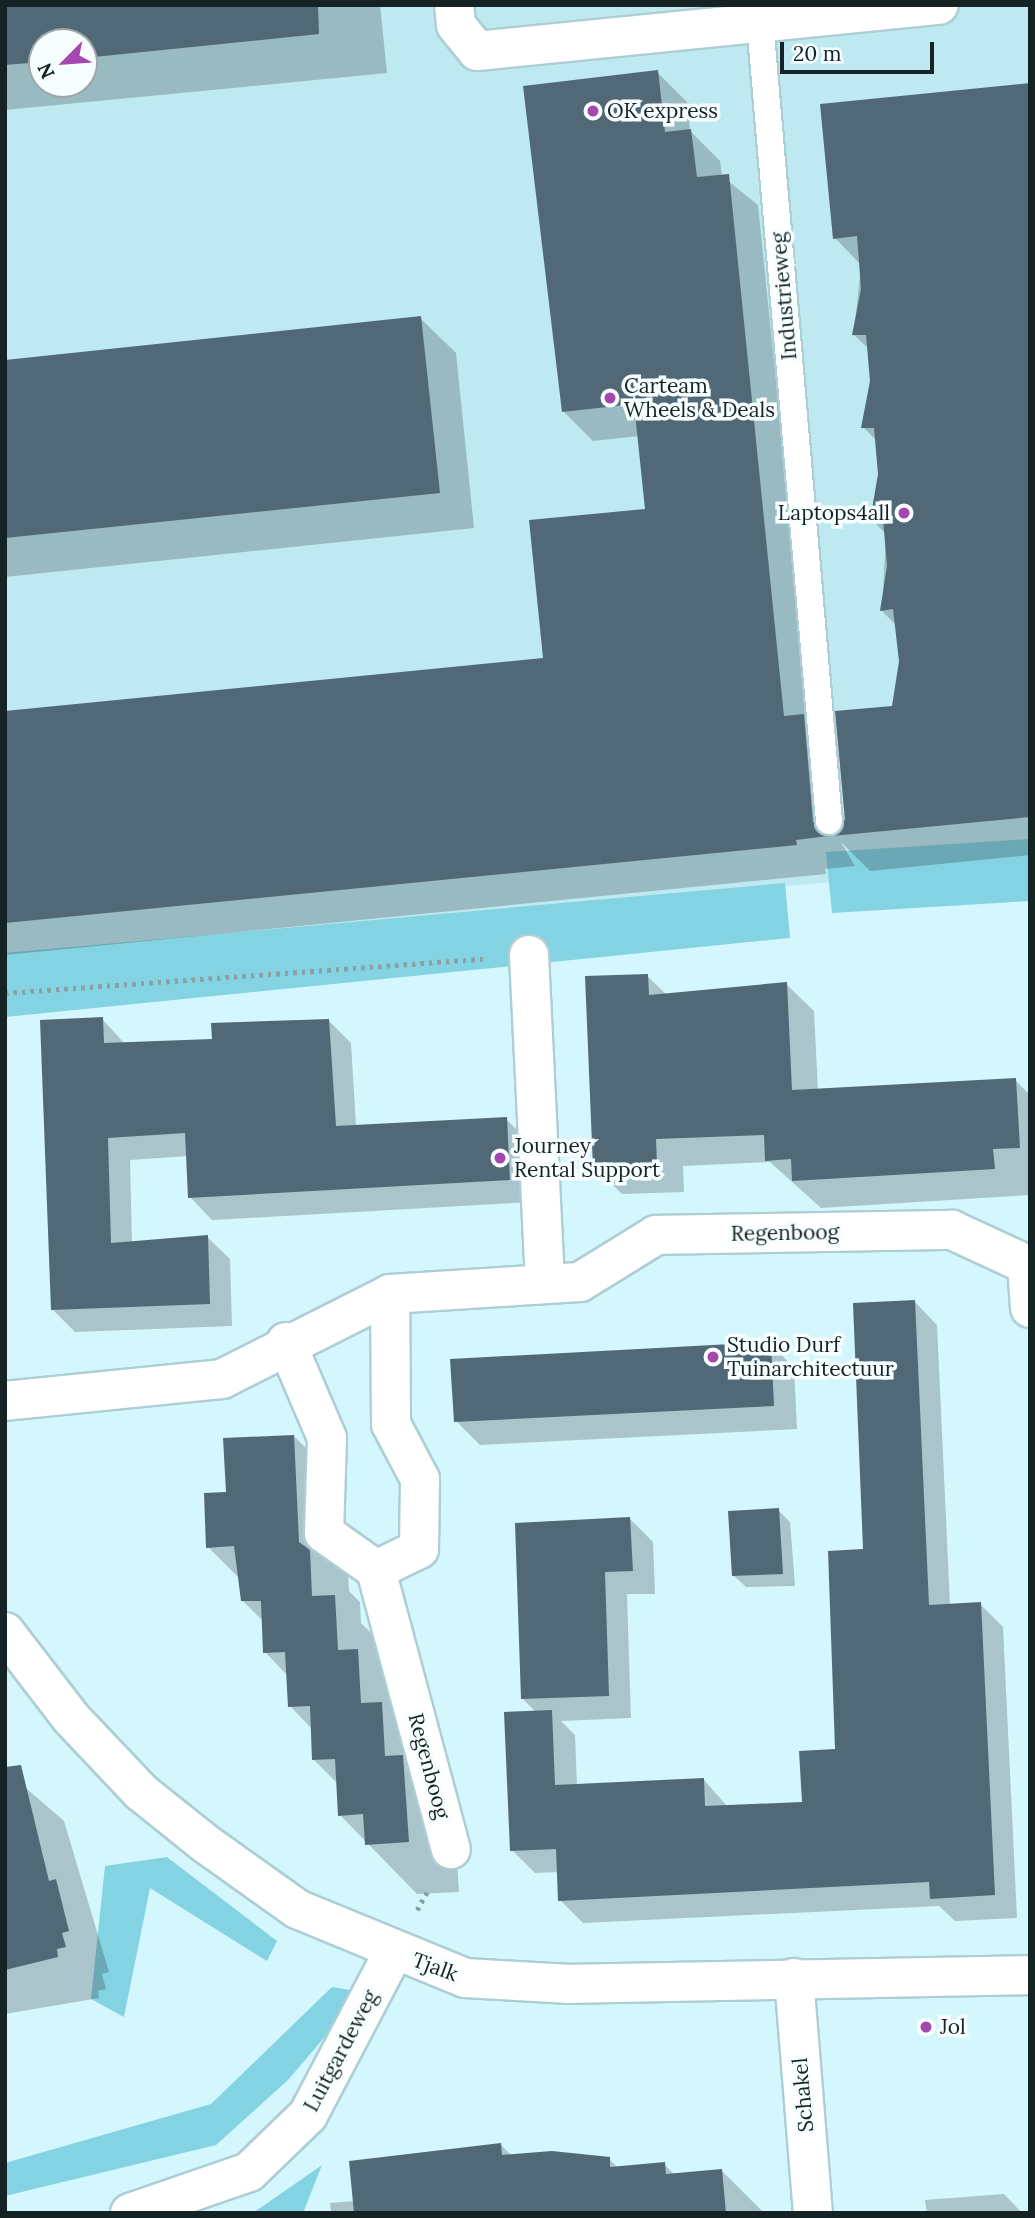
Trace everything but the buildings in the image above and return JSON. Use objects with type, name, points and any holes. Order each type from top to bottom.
[{"type":"street","points":[[454,5],[456,25],[477,51],[939,5]]},
{"type":"street","points":[[529,956],[545,1284]]},
{"type":"street","name":"Regenboog","points":[[5,1401],[222,1379],[286,1342],[390,1294],[580,1282],[656,1235],[952,1230],[1029,1266]]},
{"type":"street","points":[[1029,1266],[1030,1308]]},
{"type":"street","points":[[286,1342],[327,1438],[324,1533],[376,1570],[419,1549],[420,1479],[391,1424],[390,1294]]},
{"type":"street","name":"Regenboog","points":[[376,1570],[451,1849]]},
{"type":"street","name":"Tjalk","points":[[5,1632],[71,1718],[141,1793],[297,1909],[465,1978],[570,1984],[1030,1975]]},
{"type":"street","name":"Luitgardeweg","points":[[130,2213],[249,2172],[308,2115],[394,1951]]},
{"type":"street","name":"Schakel","points":[[794,1978],[813,2213]]},
{"type":"lane","name":"Industrieweg","points":[[761,23],[829,821]]},
{"type":"path","points":[[5,993],[529,956]]},
{"type":"path","points":[[394,1951],[451,1849]]},
{"type":"shaded area","points":[[5,5],[1030,5],[1030,864],[5,957]]},
{"type":"shaded area","points":[[1030,839],[1030,901],[832,913],[826,852]]},
{"type":"shaded area","points":[[785,883],[790,938],[5,1017],[5,953]]},
{"type":"shaded area","points":[[167,1857],[277,1941],[267,1961],[150,1888],[124,2017],[91,1999],[105,1866]]},
{"type":"shaded area","points":[[332,1987],[363,1992],[288,2080],[216,2145],[5,2196],[5,2163],[211,2104]]},
{"type":"shaded area","points":[[322,2165],[303,2213],[253,2213]]},
{"type":"place","name":"OK express","points":[[593,111]]},
{"type":"place","name":"Carteam Wheels & Deals","points":[[610,398]]},
{"type":"place","name":"Laptops4all","points":[[904,513]]},
{"type":"place","name":"Journey Rental Support","points":[[500,1158]]},
{"type":"place","name":"Studio Durf Tuinarchitectuur","points":[[713,1357]]},
{"type":"place","name":"Jol","points":[[926,2027]]}]
